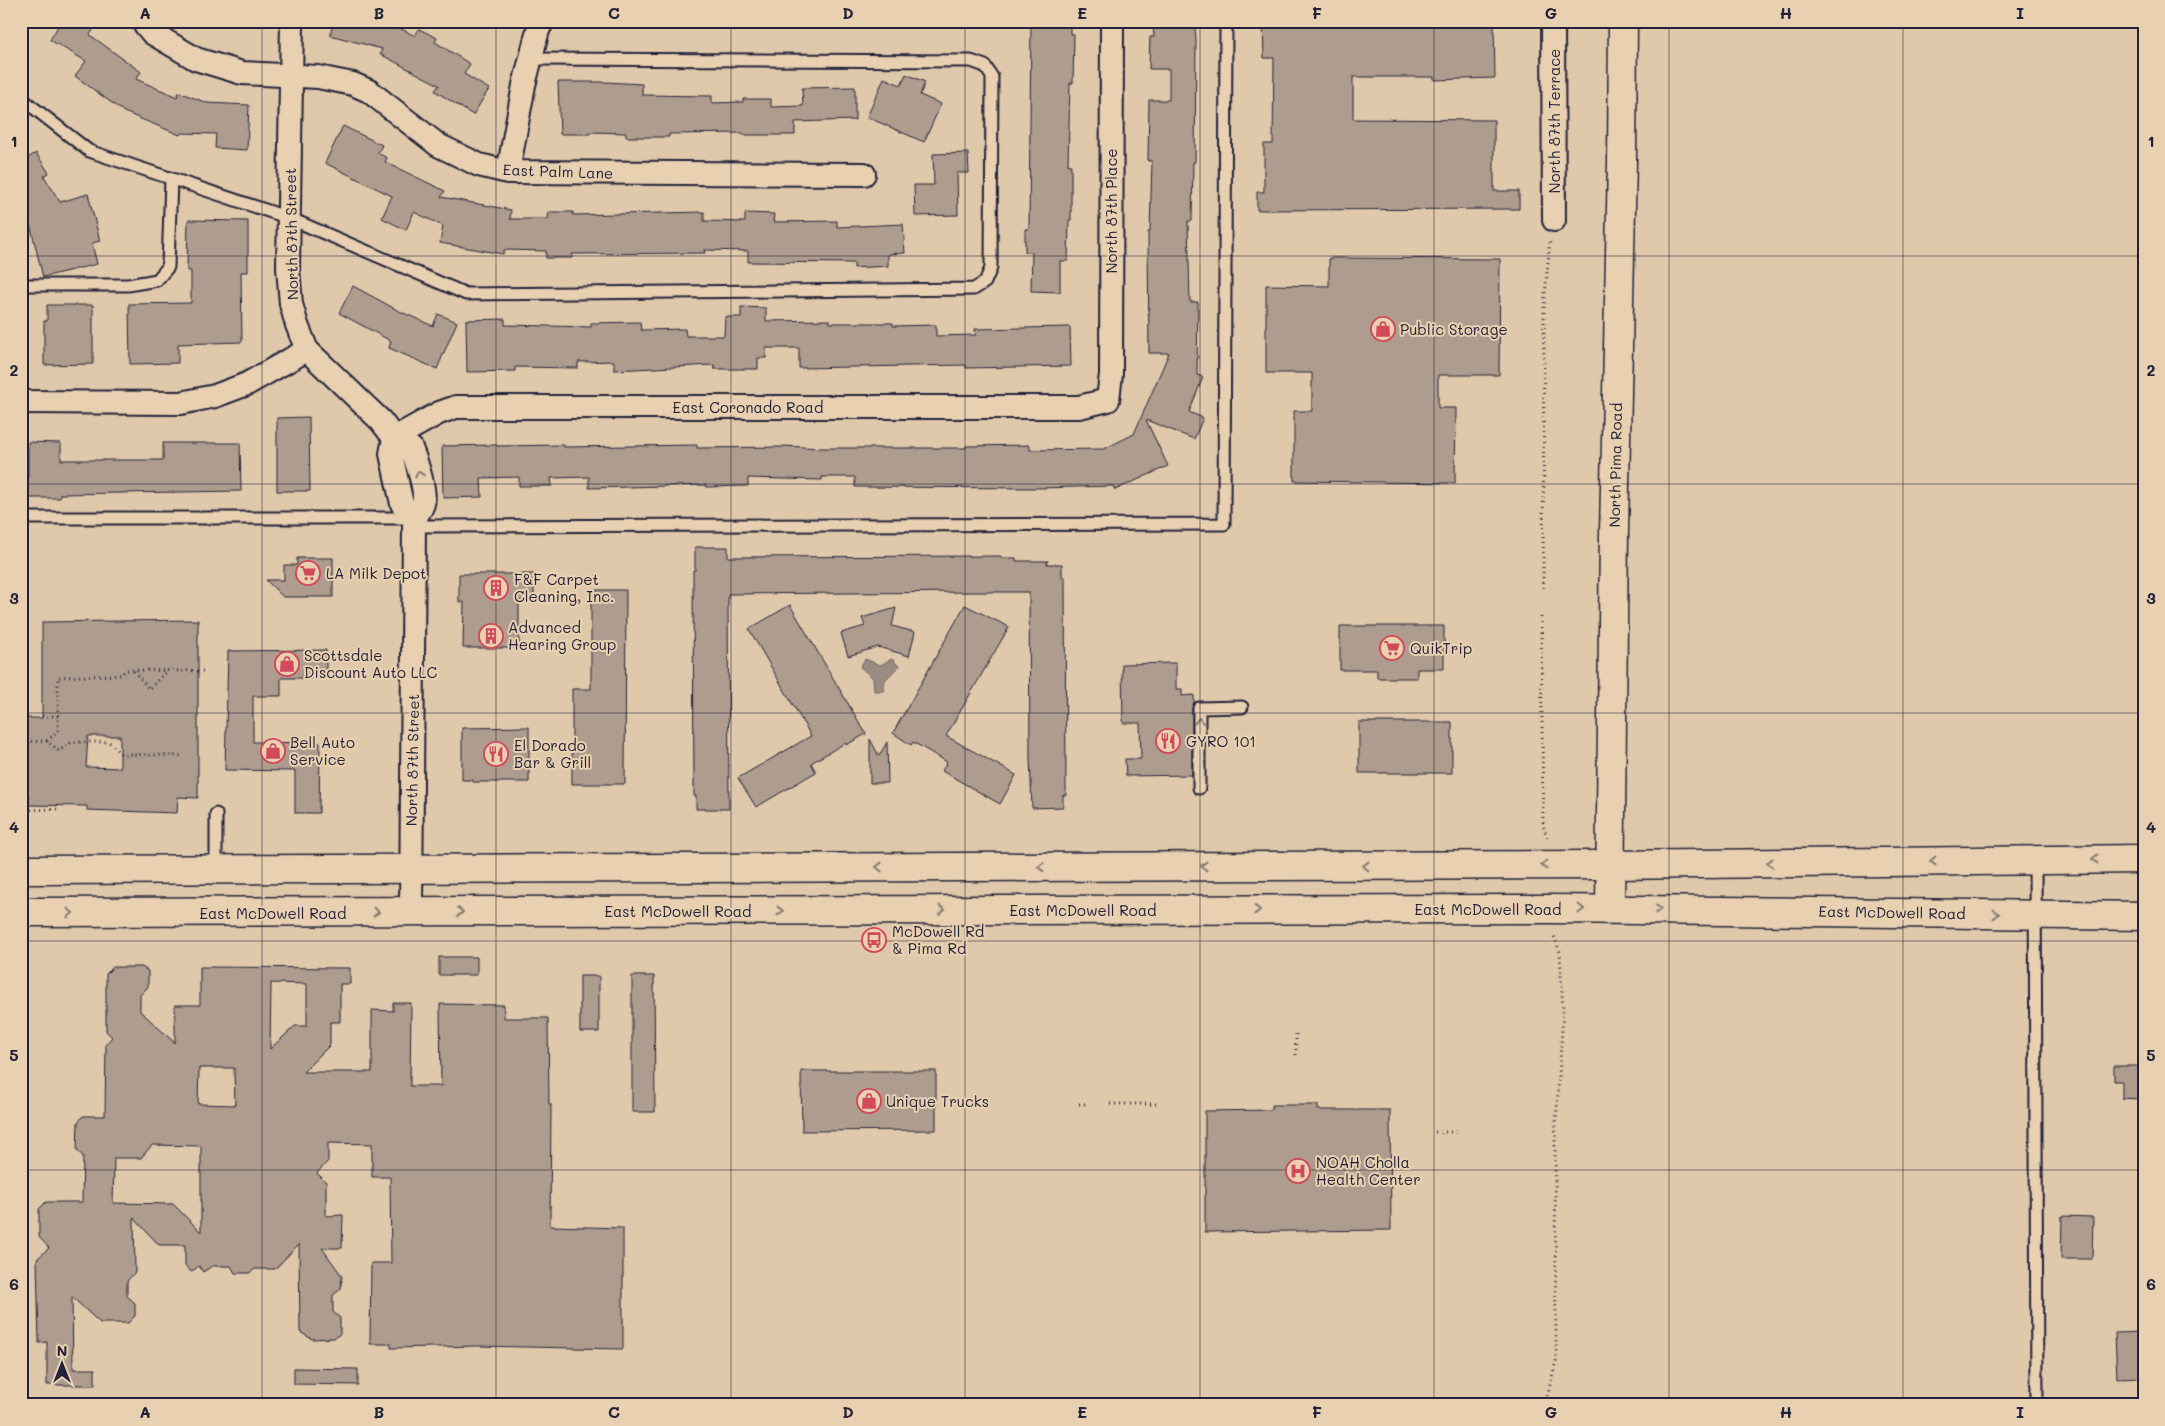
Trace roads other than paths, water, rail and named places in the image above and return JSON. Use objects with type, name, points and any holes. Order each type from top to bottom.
[{"type":"main road","name":"North Pima Road","points":[[1610,909],[1614,532],[1622,172],[1623,21]]},
{"type":"main road","points":[[21,870],[1610,865],[2144,859]]},
{"type":"main road","points":[[1086,910],[1087,867]]},
{"type":"main road","points":[[668,868],[669,912]]},
{"type":"main road","name":"East McDowell Road","points":[[21,912],[1610,909],[2144,916]]},
{"type":"street","name":"East Palm Lane","points":[[142,21],[152,33],[196,59],[242,73],[318,77],[353,84],[369,91],[438,145],[479,165],[508,172],[864,174]]},
{"type":"street","name":"North 87th Street","points":[[292,21],[288,268],[291,304],[307,350],[381,421],[394,438],[411,448],[421,479],[423,503],[414,522],[411,912]]},
{"type":"street","points":[[508,172],[530,59],[538,30],[543,21]]},
{"type":"street","name":"North 87th Place","points":[[1108,400],[1111,374],[1112,21]]},
{"type":"street","name":"North 87th Terrace","points":[[1553,226],[1554,21]]},
{"type":"street","points":[[21,402],[181,402],[215,396],[247,384],[307,350]]},
{"type":"street","name":"East Coronado Road","points":[[394,438],[439,413],[456,407],[1079,407],[1108,400]]},
{"type":"lane","points":[[21,518],[414,522],[1224,524],[1226,21]]},
{"type":"lane","points":[[21,98],[90,151],[290,218],[466,294],[974,289],[985,282],[991,268],[992,77],[984,66],[970,61],[530,59]]},
{"type":"lane","points":[[21,286],[128,285],[157,280],[168,267],[170,179]]},
{"type":"lane","points":[[1199,788],[1199,708],[1242,707]]},
{"type":"lane","points":[[216,814],[216,869]]},
{"type":"lane","points":[[2035,860],[2037,1405]]},
{"type":"place","name":"Public Storage","points":[[1383,329]]},
{"type":"place","name":"LA Milk Depot","points":[[308,573]]},
{"type":"place","name":"F&F Carpet Cleaning, Inc.","points":[[496,588]]},
{"type":"place","name":"Advanced Hearing Group","points":[[491,636]]},
{"type":"place","name":"QuikTrip","points":[[1392,648]]},
{"type":"place","name":"Scottsdale Discount Auto LLC","points":[[287,664]]},
{"type":"place","name":"GYRO 101","points":[[1168,741]]},
{"type":"place","name":"Bell Auto Service","points":[[273,751]]},
{"type":"place","name":"El Dorado Bar & Grill","points":[[496,754]]},
{"type":"place","name":"McDowell Rd & Pima Rd","points":[[874,940]]},
{"type":"place","name":"Unique Trucks","points":[[869,1101]]},
{"type":"place","name":"NOAH Cholla Health Center","points":[[1298,1171]]}]
